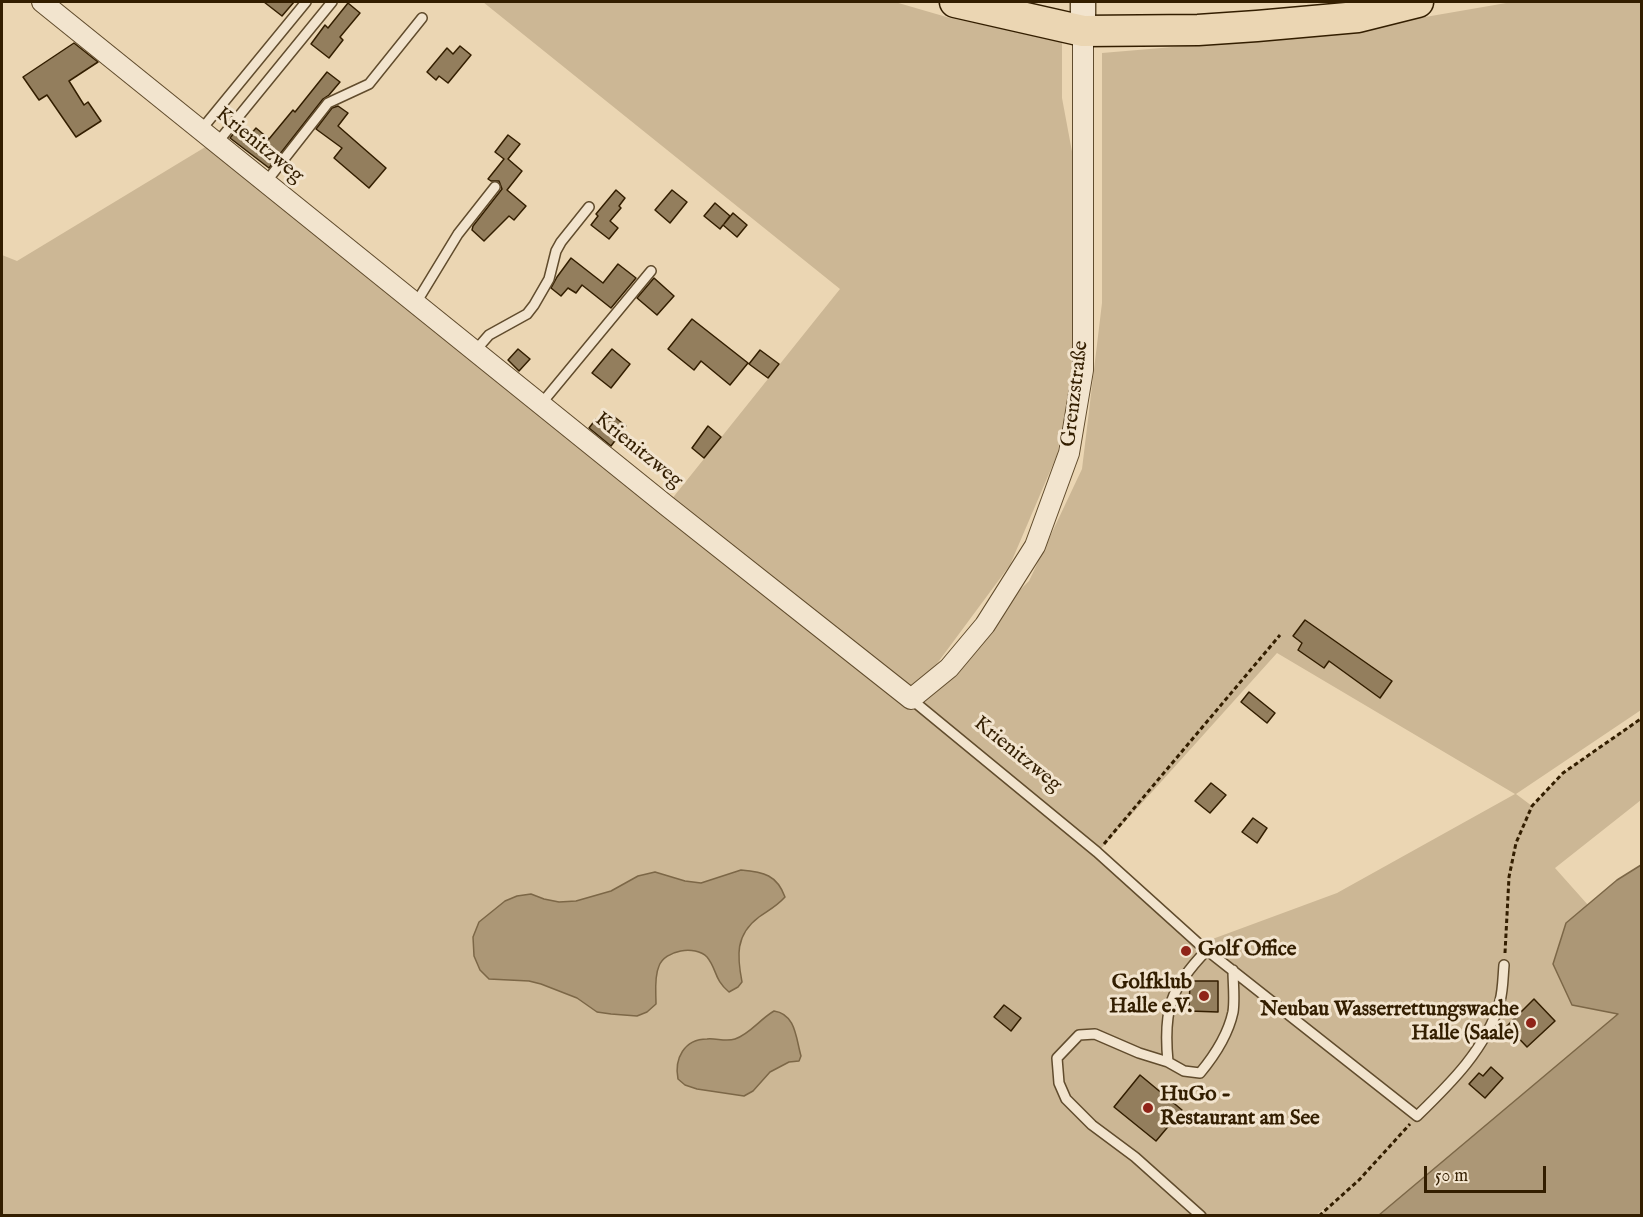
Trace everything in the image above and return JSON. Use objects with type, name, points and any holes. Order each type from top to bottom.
[{"type":"main road","points":[[955,2],[1083,13],[1198,30],[1358,17],[1419,2]]},
{"type":"street","name":"Krienitzweg","points":[[42,2],[911,699]]},
{"type":"street","name":"Grenzstraße","points":[[911,699],[949,668],[985,625],[1035,546],[1069,453],[1083,370],[1083,13]]},
{"type":"lane","points":[[201,130],[306,2]]},
{"type":"lane","points":[[217,143],[332,2]]},
{"type":"lane","points":[[266,182],[328,103],[369,84],[422,18]]},
{"type":"lane","points":[[416,303],[458,234],[495,187]]},
{"type":"lane","points":[[475,351],[489,335],[527,314],[549,279],[556,251],[561,242],[589,207]]},
{"type":"lane","points":[[541,404],[651,271]]},
{"type":"lane","name":"Krienitzweg","points":[[911,699],[1097,852],[1203,947],[1417,1116]]},
{"type":"lane","points":[[1168,1062],[1165,1036],[1169,1006],[1174,992],[1203,947]]},
{"type":"lane","points":[[1417,1116],[1439,1096],[1472,1057],[1486,1034],[1500,1001],[1504,965]]},
{"type":"lane","points":[[1201,1215],[1136,1157],[1092,1125],[1066,1099],[1059,1083],[1057,1058],[1079,1035],[1095,1034],[1139,1053],[1168,1062],[1184,1071],[1200,1073],[1214,1056],[1225,1035],[1233,1011],[1233,970]]},
{"type":"path","points":[[1097,852],[1280,634]]},
{"type":"path","points":[[1504,965],[1509,877],[1516,843],[1532,806],[1563,773],[1641,718]]},
{"type":"path","points":[[1319,1215],[1359,1180],[1417,1116]]},
{"type":"shaded area","points":[[483,2],[895,2],[950,18],[1062,41],[1062,98],[1073,157],[1076,283],[1074,363],[1057,455],[1010,565],[913,696],[1029,581],[1082,469],[1102,303],[1102,53],[1327,34],[1512,2],[1641,2],[1641,710],[1516,794],[1532,806],[1563,773],[1641,718],[1641,800],[1555,868],[1588,905],[1566,923],[1619,1013],[1379,1215],[1319,1215],[1344,1193],[1315,1216],[2,1216],[2,255],[17,261],[207,146],[671,500],[840,289]],"holes":[[[1277,653],[1515,794],[1337,893],[1199,944],[1098,852]]]},
{"type":"shaded area","points":[[1641,865],[1641,1215],[1379,1215],[1618,1014],[1572,1005],[1553,964],[1566,923],[1617,880]]},
{"type":"shaded area","points":[[741,870],[756,872],[774,879],[785,897],[759,917],[746,931],[739,955],[742,982],[729,992],[718,979],[707,957],[695,951],[681,951],[667,956],[657,970],[656,1004],[647,1012],[637,1016],[611,1014],[597,1012],[577,998],[541,984],[529,981],[489,979],[480,970],[474,956],[473,937],[479,922],[505,901],[517,896],[531,894],[559,902],[576,901],[611,891],[638,876],[655,872],[701,883]]},
{"type":"shaded area","points":[[774,1011],[787,1017],[794,1028],[801,1056],[799,1061],[789,1062],[770,1072],[753,1091],[744,1096],[697,1089],[685,1085],[678,1079],[679,1058],[692,1042],[707,1039],[735,1039]]},
{"type":"building","points":[[264,2],[294,2],[282,16]]},
{"type":"building","points":[[348,3],[360,13],[340,37],[343,40],[329,58],[311,44],[325,25],[328,28]]},
{"type":"building","points":[[74,43],[98,62],[69,81],[84,105],[88,102],[101,121],[76,137],[47,95],[39,100],[23,77]]},
{"type":"building","points":[[460,46],[471,55],[448,83],[439,76],[436,80],[427,72],[447,48],[453,54]]},
{"type":"building","points":[[327,72],[340,82],[323,99],[269,168],[230,138],[239,127],[250,135],[256,128],[269,139],[293,110],[295,112]]},
{"type":"building","points":[[338,106],[348,113],[338,126],[386,168],[369,188],[334,158],[342,148],[316,129],[332,108]]},
{"type":"building","points":[[508,135],[520,144],[508,159],[522,171],[507,190],[526,206],[514,220],[509,216],[484,241],[472,230],[502,189],[499,181],[488,179],[504,159],[495,152]]},
{"type":"building","points":[[616,190],[625,198],[619,206],[621,208],[610,221],[618,228],[609,239],[591,225],[598,216],[596,214]]},
{"type":"building","points":[[672,190],[687,202],[670,223],[655,210]]},
{"type":"building","points":[[715,203],[730,216],[724,224],[733,213],[747,225],[737,237],[723,225],[720,229],[704,216]]},
{"type":"building","points":[[571,258],[603,283],[618,264],[636,278],[611,308],[582,285],[576,293],[568,288],[561,296],[551,288]]},
{"type":"building","points":[[654,278],[674,296],[657,315],[637,298]]},
{"type":"building","points":[[692,319],[748,363],[730,385],[701,361],[694,370],[668,349]]},
{"type":"building","points":[[518,349],[530,359],[519,371],[508,360]]},
{"type":"building","points":[[612,349],[630,364],[611,388],[592,373]]},
{"type":"building","points":[[760,350],[779,364],[768,378],[749,364]]},
{"type":"building","points":[[612,415],[626,426],[611,446],[589,428],[596,419],[598,421],[601,417],[607,421]]},
{"type":"building","points":[[708,426],[721,437],[704,458],[692,448]]},
{"type":"building","points":[[1305,620],[1392,681],[1380,698],[1329,661],[1324,668],[1298,650],[1302,643],[1293,636]]},
{"type":"building","points":[[1249,692],[1275,713],[1267,723],[1241,702]]},
{"type":"building","points":[[1211,783],[1226,795],[1210,813],[1195,801]]},
{"type":"building","points":[[1253,818],[1267,828],[1257,843],[1242,832]]},
{"type":"building","name":"Golfklub Halle e.V.","points":[[1190,981],[1218,981],[1218,1012],[1189,1011]]},
{"type":"building","name":"Neubau Wasserrettungswache Halle (Saale)","points":[[1534,999],[1555,1021],[1527,1047],[1507,1026]]},
{"type":"building","points":[[1004,1005],[1021,1018],[1011,1031],[994,1017]]},
{"type":"building","points":[[1491,1067],[1503,1078],[1485,1098],[1469,1084],[1479,1073],[1483,1076]]},
{"type":"building","name":"HuGo - Restaurant am See","points":[[1140,1075],[1182,1110],[1156,1141],[1114,1107]]},
{"type":"place","name":"Golf Office","points":[[1186,951]]},
{"type":"place","name":"Golfklub Halle e.V.","points":[[1204,996]]},
{"type":"place","name":"Neubau Wasserrettungswache Halle (Saale)","points":[[1531,1023]]},
{"type":"place","name":"HuGo - Restaurant am See","points":[[1148,1108]]}]
